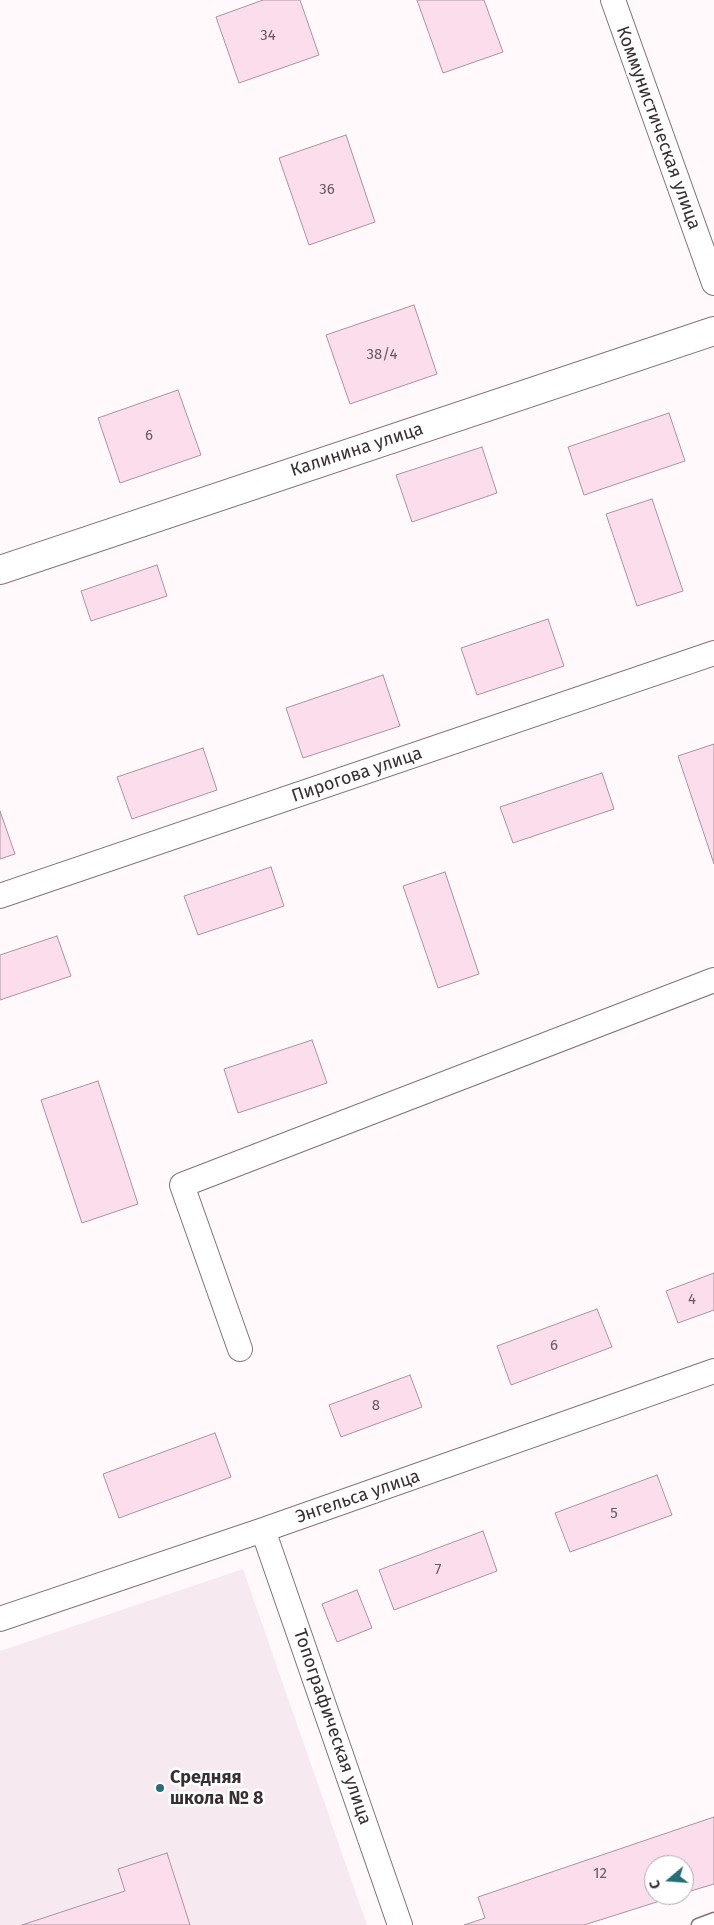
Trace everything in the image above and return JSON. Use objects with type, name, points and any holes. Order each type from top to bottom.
[{"type":"street","name":"Коммунистическая улица","points":[[613,0],[714,283]]},
{"type":"street","name":"Калинина улица","points":[[0,570],[714,331]]},
{"type":"street","name":"Пирогова улица","points":[[0,896],[714,653]]},
{"type":"street","points":[[240,1349],[182,1185],[714,980]]},
{"type":"street","name":"Энгельса улица","points":[[0,1619],[264,1530],[714,1371]]},
{"type":"street","name":"Топографическая улица","points":[[264,1530],[400,1925]]},
{"type":"lane","points":[[698,1925],[714,1919]]},
{"type":"shaded area","name":"Средняя школа № 8","points":[[243,1569],[367,1925],[0,1925],[0,1651]]},
{"type":"building","points":[[263,0],[300,0],[319,55],[239,83],[216,17]]},
{"type":"building","points":[[417,0],[484,0],[503,52],[443,73]]},
{"type":"building","points":[[346,135],[375,222],[309,245],[279,158]]},
{"type":"building","points":[[414,305],[437,374],[350,404],[326,335]]},
{"type":"building","points":[[178,390],[201,455],[120,483],[98,418]]},
{"type":"building","points":[[669,413],[685,461],[584,495],[568,447]]},
{"type":"building","points":[[482,447],[497,493],[412,522],[396,475]]},
{"type":"building","points":[[652,499],[683,591],[637,606],[606,514]]},
{"type":"building","points":[[157,565],[167,596],[91,621],[81,591]]},
{"type":"building","points":[[548,619],[564,666],[477,695],[461,648]]},
{"type":"building","points":[[383,675],[400,726],[303,758],[286,708]]},
{"type":"building","points":[[714,744],[714,864],[678,756]]},
{"type":"building","points":[[203,748],[217,790],[132,819],[117,777]]},
{"type":"building","points":[[602,773],[614,809],[513,843],[500,807]]},
{"type":"building","points":[[0,811],[15,854],[0,859]]},
{"type":"building","points":[[271,867],[284,906],[198,935],[184,896]]},
{"type":"building","points":[[445,872],[479,974],[438,988],[403,886]]},
{"type":"building","points":[[57,936],[71,976],[0,1000],[0,955]]},
{"type":"building","points":[[312,1040],[327,1083],[238,1113],[224,1069]]},
{"type":"building","points":[[98,1081],[138,1204],[82,1223],[41,1100]]},
{"type":"building","points":[[714,1273],[714,1310],[678,1323],[666,1291]]},
{"type":"building","points":[[597,1309],[612,1347],[511,1385],[497,1346]]},
{"type":"building","points":[[410,1375],[422,1407],[341,1437],[329,1405]]},
{"type":"building","points":[[215,1433],[231,1477],[119,1518],[103,1474]]},
{"type":"building","points":[[657,1475],[672,1515],[570,1552],[555,1513]]},
{"type":"building","points":[[483,1531],[497,1571],[394,1610],[379,1570]]},
{"type":"building","points":[[357,1590],[372,1628],[337,1642],[322,1604]]},
{"type":"building","points":[[714,1817],[714,1884],[694,1890],[694,1855],[644,1855],[644,1905],[647,1905],[584,1925],[464,1925],[485,1918],[478,1897]]},
{"type":"building","points":[[167,1853],[190,1925],[22,1925],[125,1891],[118,1869]]},
{"type":"place","name":"Средняя школа № 8","points":[[160,1788]]}]
